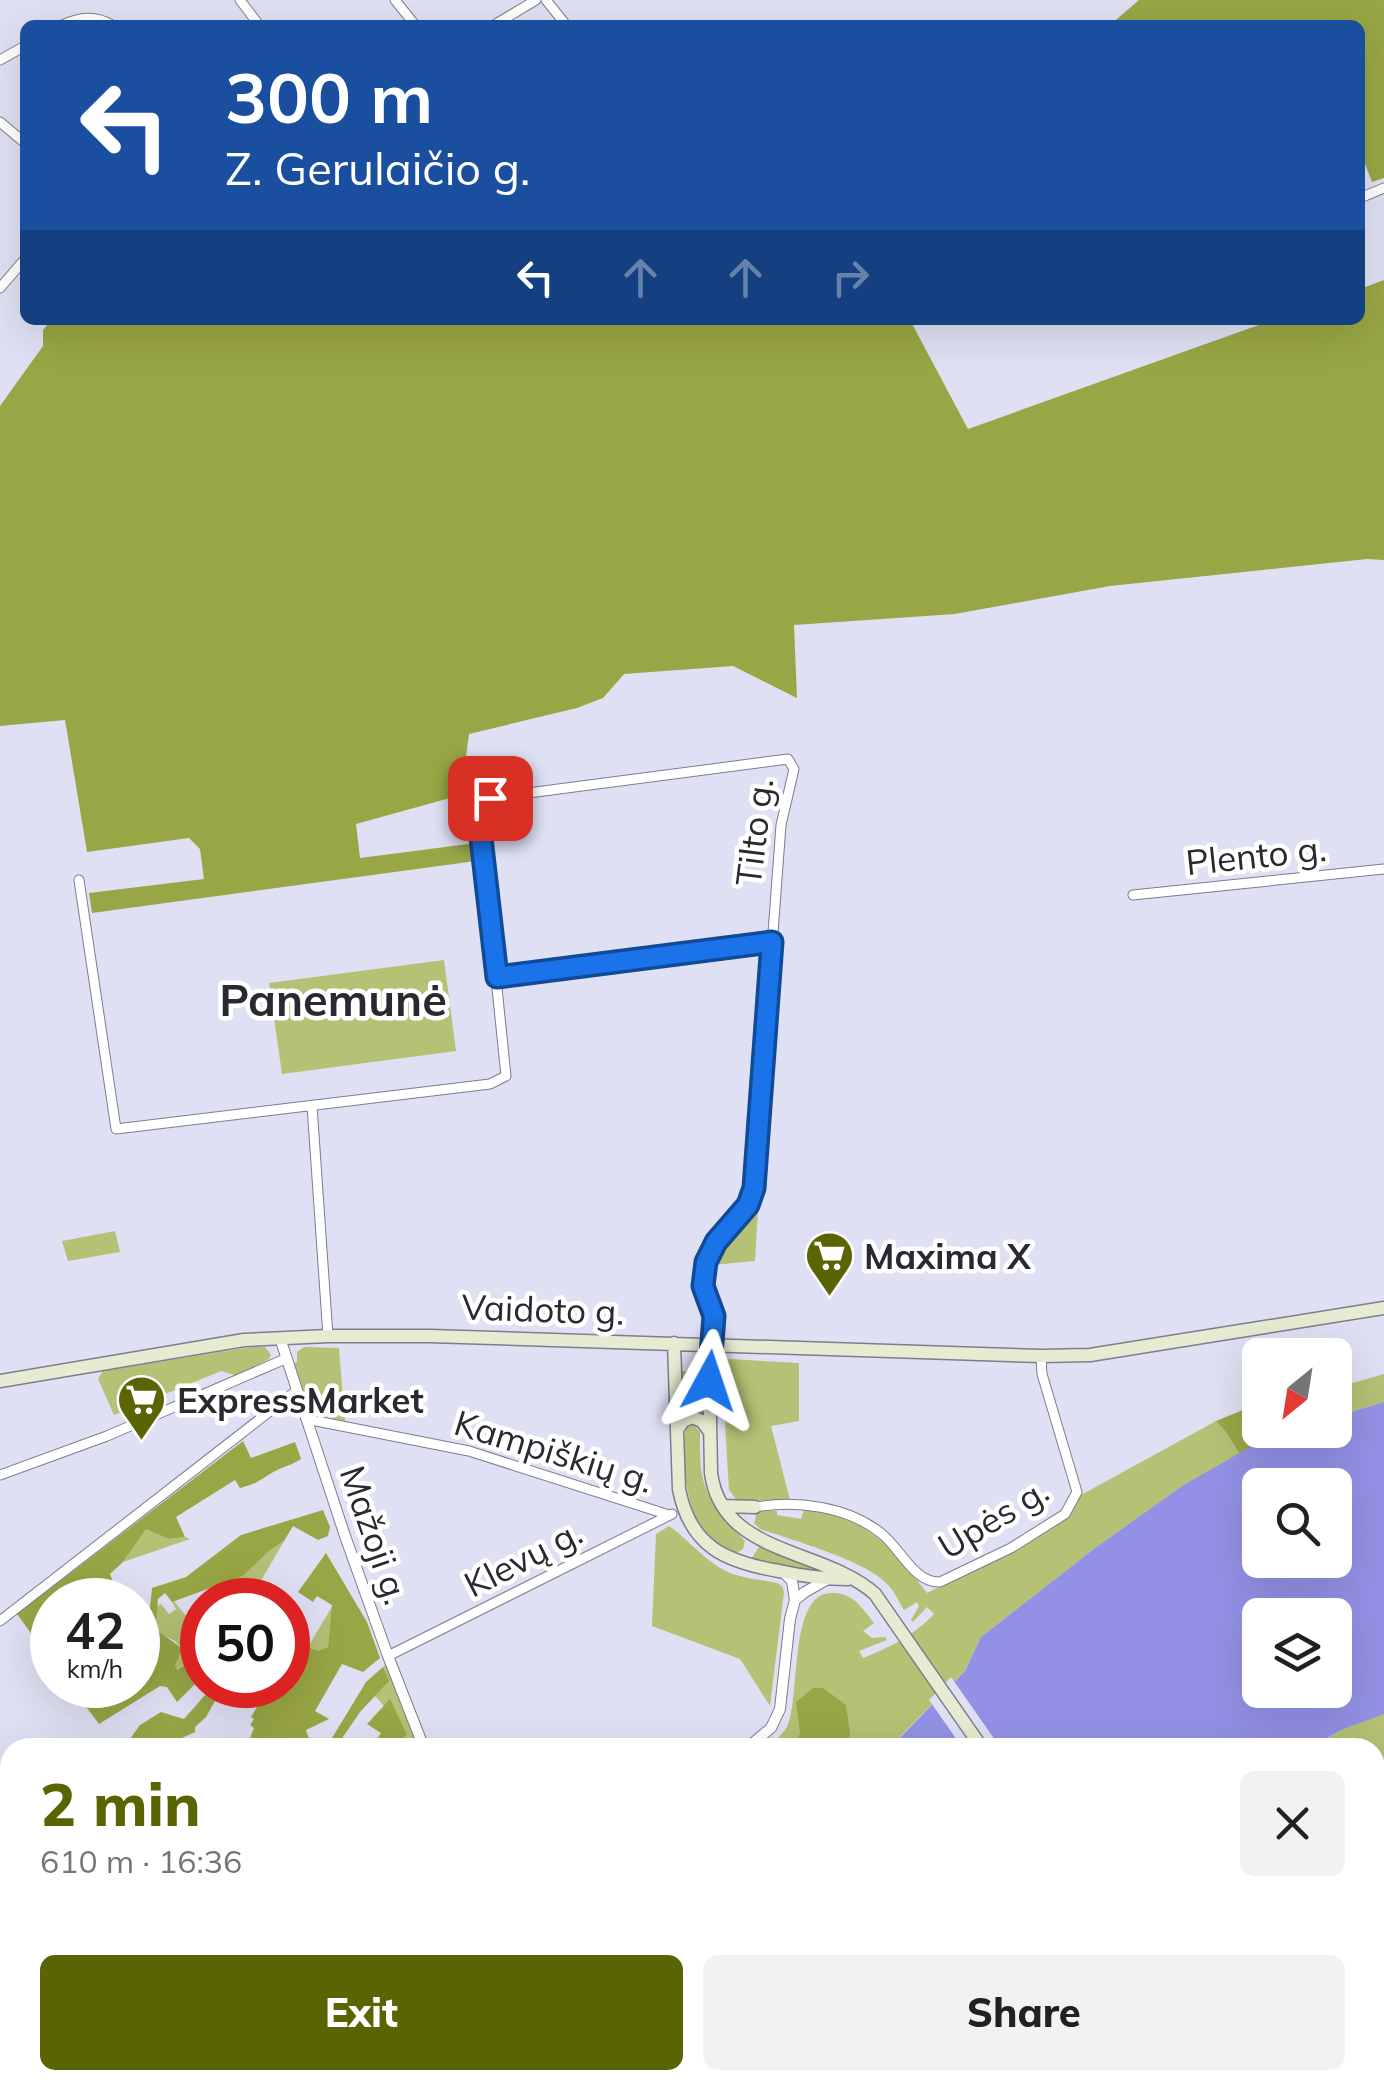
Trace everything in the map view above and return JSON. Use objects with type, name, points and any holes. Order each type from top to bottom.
[{"type":"main road","name":"Vaidoto g.","points":[[0,1381],[244,1340],[328,1336],[1090,1355],[1384,1308]]},
{"type":"main road","points":[[674,1343],[679,1489],[676,1512],[712,1548],[734,1561],[828,1579],[853,1579]]},
{"type":"main road","name":"Tilto g.","points":[[712,1344],[708,1365],[712,1482],[723,1506],[746,1532],[814,1560],[875,1594],[975,1738]]},
{"type":"main road","points":[[678,1430],[683,1421],[692,1417],[702,1421],[710,1432]]},
{"type":"main road","points":[[723,1506],[755,1507]]},
{"type":"main road","points":[[734,1561],[749,1550],[747,1516],[755,1507]]},
{"type":"street","points":[[394,0],[411,20]]},
{"type":"street","points":[[502,20],[536,0]]},
{"type":"street","points":[[546,0],[562,20]]},
{"type":"street","points":[[74,20],[101,20]]},
{"type":"street","points":[[0,122],[20,139]]},
{"type":"street","points":[[1,285],[20,264]]},
{"type":"street","name":"Tilto g.","points":[[497,977],[478,812],[481,802],[788,758],[794,769],[782,825],[754,1188],[743,1213],[710,1250],[703,1286],[714,1316],[712,1344]]},
{"type":"street","name":"Plento g.","points":[[1133,895],[1384,870]]},
{"type":"street","points":[[79,880],[116,1128],[490,1084],[506,1076],[497,977],[772,942]]},
{"type":"street","points":[[312,1106],[328,1336]]},
{"type":"street","name":"Mažoji g.","points":[[280,1338],[388,1656],[420,1738]]},
{"type":"street","name":"Upės g.","points":[[755,1507],[811,1504],[850,1517],[882,1534],[921,1576],[933,1582],[1011,1548],[1066,1514],[1078,1492],[1042,1374],[1041,1356]]},
{"type":"street","points":[[0,1475],[107,1436],[285,1359]]},
{"type":"street","points":[[0,1621],[296,1392]]},
{"type":"street","name":"Kampiškių g.","points":[[306,1419],[469,1450],[676,1512]]},
{"type":"street","name":"Klevų g.","points":[[388,1656],[676,1512]]},
{"type":"street","points":[[759,1738],[771,1728],[782,1698],[795,1600],[792,1581],[784,1572]]},
{"type":"street","points":[[795,1600],[828,1579]]},
{"type":"green space","points":[[1139,0],[1384,0],[1384,178],[1372,182],[1365,164],[1365,20],[1116,20]]},
{"type":"green space","points":[[1384,280],[1384,560],[1110,586],[955,614],[794,625],[797,698],[733,666],[624,674],[603,698],[469,734],[461,795],[356,824],[360,858],[476,843],[476,861],[92,913],[89,893],[204,879],[200,849],[189,838],[87,852],[65,720],[0,726],[0,406],[43,346],[47,325],[913,325],[968,429],[1259,325],[1365,325],[1365,287]]},
{"type":"green space","points":[[444,960],[456,1051],[282,1074],[269,983]]},
{"type":"green space","points":[[759,1192],[755,1261],[713,1265],[717,1249],[751,1213]]},
{"type":"green space","points":[[115,1231],[120,1252],[68,1261],[62,1241]]},
{"type":"green space","points":[[265,1347],[271,1355],[269,1359],[237,1376],[221,1371],[114,1415],[98,1379],[103,1371]]},
{"type":"green space","points":[[304,1347],[339,1348],[345,1422],[310,1412],[294,1364],[297,1352]]},
{"type":"green space","points":[[729,1359],[799,1363],[799,1421],[771,1426],[790,1500],[742,1501],[729,1490],[722,1372]]},
{"type":"green space","points":[[681,1371],[703,1371],[703,1414],[683,1414]]},
{"type":"green space","points":[[1384,1374],[1384,1402],[1352,1412],[1352,1383]]},
{"type":"green space","points":[[1242,1410],[1242,1448],[1250,1448],[1240,1455],[1216,1421]]},
{"type":"green space","points":[[1216,1421],[1240,1455],[1182,1486],[981,1637],[965,1671],[899,1738],[779,1738],[791,1713],[802,1628],[817,1598],[839,1593],[851,1598],[874,1623],[863,1631],[872,1638],[885,1637],[887,1640],[859,1651],[863,1658],[901,1640],[934,1614],[927,1607],[913,1622],[917,1602],[904,1610],[876,1575],[827,1552],[760,1529],[754,1523],[755,1514],[777,1511],[777,1515],[801,1519],[804,1509],[845,1519],[876,1536],[927,1593],[1008,1552],[1065,1517],[1081,1495]]},
{"type":"green space","points":[[688,1425],[694,1425],[700,1432],[701,1467],[709,1496],[745,1541],[737,1553],[711,1540],[695,1515],[685,1470]]},
{"type":"green space","points":[[243,1441],[251,1458],[295,1442],[301,1459],[250,1485],[240,1488],[235,1480],[176,1517],[185,1537],[169,1539],[146,1529],[110,1574],[112,1578],[64,1578]]},
{"type":"green space","points":[[323,1510],[330,1527],[328,1536],[318,1540],[293,1526],[284,1541],[238,1578],[183,1578],[241,1535]]},
{"type":"green space","points":[[669,1526],[726,1571],[782,1586],[770,1706],[740,1659],[652,1626],[656,1534]]},
{"type":"green space","points":[[146,1528],[169,1539],[190,1539],[123,1562]]},
{"type":"green space","points":[[284,1541],[263,1578],[237,1578],[243,1576]]},
{"type":"green space","points":[[759,1547],[824,1569],[823,1572],[750,1561]]},
{"type":"green space","points":[[326,1553],[367,1622],[380,1658],[363,1672],[342,1664],[315,1711],[329,1719],[306,1730],[309,1738],[250,1738],[254,1728],[250,1725],[254,1719],[251,1717],[256,1708],[310,1708],[310,1648],[318,1651],[328,1647],[332,1605],[317,1596],[313,1602],[310,1600],[308,1578]]},
{"type":"green space","points":[[180,1579],[180,1599],[172,1602],[165,1593],[160,1597],[160,1585]]},
{"type":"green space","points":[[172,1602],[180,1608],[180,1646],[160,1633],[160,1604],[169,1614],[176,1609]]},
{"type":"green space","points":[[30,1604],[30,1632],[17,1614]]},
{"type":"green space","points":[[333,1605],[328,1647],[318,1651],[310,1648]]},
{"type":"green space","points":[[160,1632],[180,1647],[175,1665],[177,1670],[180,1668],[177,1702],[167,1687],[160,1686]]},
{"type":"green space","points":[[387,1663],[414,1738],[404,1738],[407,1734],[390,1700],[384,1706],[375,1696],[388,1681],[383,1667]]},
{"type":"green space","points":[[383,1667],[389,1681],[342,1738],[332,1738],[366,1682]]},
{"type":"green space","points":[[813,1688],[823,1688],[846,1705],[849,1738],[798,1738],[796,1702]]},
{"type":"green space","points":[[390,1699],[407,1734],[404,1738],[378,1738],[381,1733],[367,1724]]},
{"type":"green space","points":[[87,1708],[125,1708],[99,1724]]},
{"type":"green space","points":[[194,1708],[211,1708],[195,1732],[182,1738],[131,1738],[140,1725],[161,1712],[184,1719]]},
{"type":"green space","points":[[1384,1714],[1384,1738],[1328,1738]]},
{"type":"shaded area","points":[[1384,1402],[1384,1714],[1327,1738],[900,1738],[965,1671],[981,1637],[1182,1486],[1248,1448],[1352,1448],[1352,1412]]},
{"type":"pier","points":[[951,1677],[994,1738],[956,1738],[929,1700]]},
{"type":"place","name":"Maxima X","points":[[829,1298]]},
{"type":"place","name":"ExpressMarket","points":[[142,1442]]},
{"type":"district","name":"Panemunė","points":[[333,999]]},
{"type":"route","points":[[490,798],[481,802],[478,812],[497,977],[772,942],[754,1188],[743,1213],[710,1250],[704,1273],[703,1286],[714,1316],[709,1381]]}]
